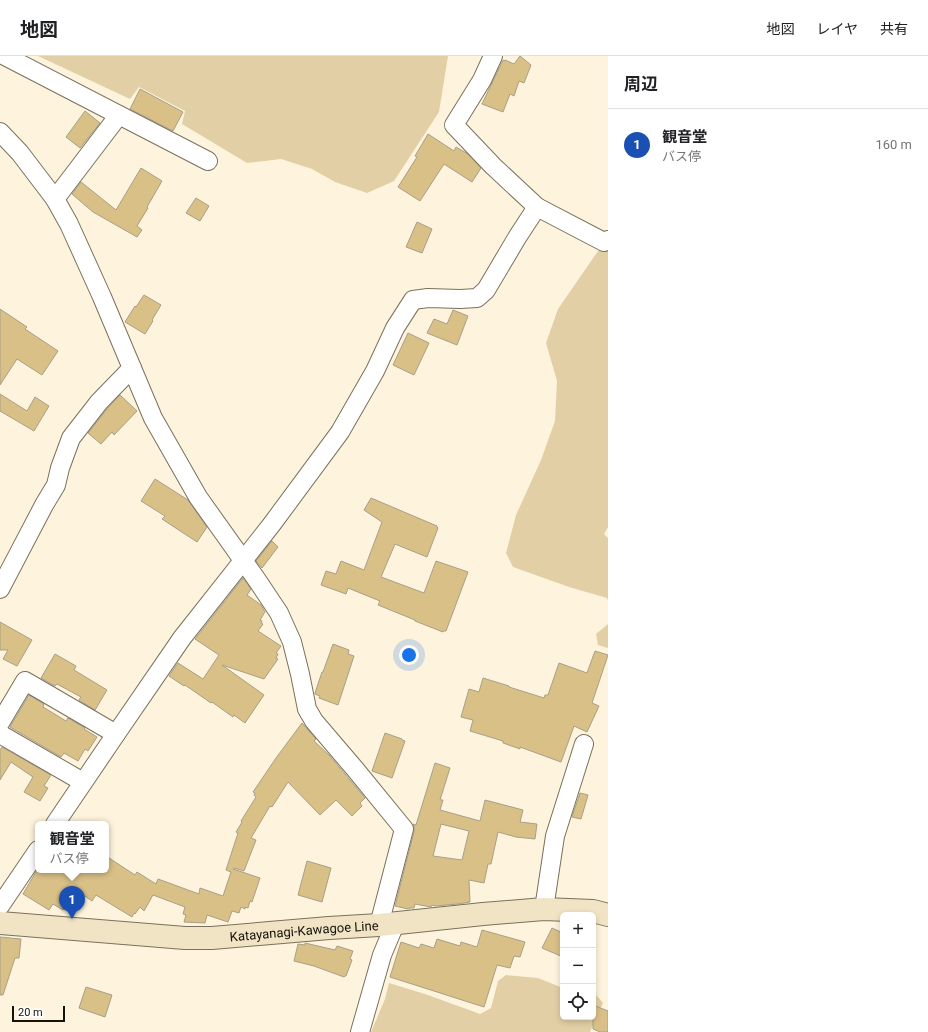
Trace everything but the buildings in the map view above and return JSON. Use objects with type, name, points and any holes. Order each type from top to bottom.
[{"type":"main road","name":"Katayanagi-Kawagoe Line","points":[[0,923],[192,938],[212,938],[329,928],[387,925],[483,914],[544,909],[593,911],[608,915]]},
{"type":"street","points":[[5,56],[208,161]]},
{"type":"street","points":[[493,56],[482,80],[454,125],[493,166],[537,208],[604,242],[608,240]]},
{"type":"street","points":[[55,199],[119,115]]},
{"type":"street","points":[[0,132],[20,153],[55,199],[69,224],[102,297],[153,418],[194,490],[279,613],[292,642],[307,709],[314,721],[404,829],[382,955],[360,1032]]},
{"type":"street","points":[[57,821],[182,638],[272,524],[340,432],[375,372],[396,328],[413,300],[428,298],[477,298],[486,290],[518,236],[537,208]]},
{"type":"street","points":[[0,589],[56,485],[60,468],[71,438],[99,402],[132,368]]},
{"type":"street","points":[[0,723],[25,681],[116,734]]},
{"type":"street","points":[[0,734],[83,782]]},
{"type":"street","points":[[544,909],[555,836],[584,744]]},
{"type":"street","points":[[0,906],[35,854]]},
{"type":"shaded area","points":[[38,56],[448,56],[439,112],[394,181],[367,193],[335,182],[312,169],[281,159],[247,163],[182,124],[185,111],[139,87],[130,99]]},
{"type":"shaded area","points":[[608,246],[608,527],[604,534],[608,538],[608,601],[607,598],[569,587],[513,567],[506,553],[516,515],[541,460],[555,421],[557,381],[546,343],[558,309],[598,251]]},
{"type":"shaded area","points":[[608,624],[608,648],[598,645],[596,634]]},
{"type":"shaded area","points":[[506,975],[538,978],[560,987],[560,1020],[595,1020],[590,1032],[371,1032],[385,999],[389,983],[428,995],[480,1014],[491,1008],[498,981]]},
{"type":"shaded area","points":[[596,996],[603,1003],[596,1019]]},
{"type":"place","name":"観音堂","points":[[72,919]]}]
